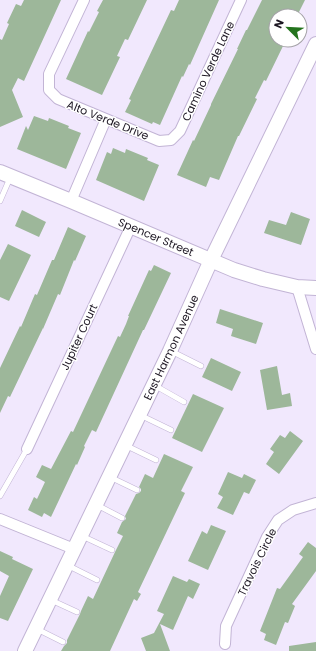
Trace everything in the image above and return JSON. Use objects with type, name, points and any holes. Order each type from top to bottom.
[{"type":"main road","name":"East Harmon Avenue","points":[[25,651],[170,351],[211,260],[316,44]]},
{"type":"main road","name":"Spencer Street","points":[[5,175],[71,201],[234,270],[297,287],[316,288]]},
{"type":"street","name":"Alto Verde Drive","points":[[84,0],[49,74],[49,90],[58,99],[159,141],[171,140]]},
{"type":"street","name":"Camino Verde Lane","points":[[171,140],[180,131],[241,0]]},
{"type":"street","points":[[71,201],[106,119]]},
{"type":"street","name":"Jupiter Court","points":[[27,449],[131,226]]},
{"type":"street","points":[[297,287],[316,349]]},
{"type":"street","name":"Travois Circle","points":[[225,644],[226,626],[267,537],[278,520],[293,510],[316,503]]},
{"type":"street","points":[[0,520],[74,549]]},
{"type":"lane","points":[[0,201],[5,175]]},
{"type":"lane","points":[[170,351],[201,366]]},
{"type":"lane","points":[[153,385],[184,402]]},
{"type":"lane","points":[[139,414],[171,430]]},
{"type":"lane","points":[[124,445],[156,460]]},
{"type":"lane","points":[[0,496],[27,449]]},
{"type":"lane","points":[[109,476],[137,490]]},
{"type":"lane","points":[[96,504],[122,518]]},
{"type":"lane","points":[[81,535],[112,550]]},
{"type":"lane","points":[[67,565],[97,580]]},
{"type":"lane","points":[[50,600],[77,612]]},
{"type":"lane","points":[[36,629],[64,642]]},
{"type":"building","points":[[24,0],[61,0],[24,81],[18,78],[12,90],[23,117],[0,127],[0,39],[2,40],[9,24],[7,23],[16,4],[21,6]]},
{"type":"building","points":[[103,0],[147,0],[128,40],[125,39],[117,56],[120,57],[102,95],[66,79],[88,31],[89,32],[99,12],[97,11]]},
{"type":"building","points":[[179,0],[219,0],[190,65],[189,64],[183,77],[182,76],[160,125],[153,122],[152,124],[125,112],[131,100],[129,99],[171,10],[174,11]]},
{"type":"building","points":[[262,0],[305,0],[301,8],[268,8],[268,48],[282,48],[266,81],[264,80],[255,98],[257,99],[238,136],[219,180],[210,177],[206,187],[177,175]]},
{"type":"building","points":[[34,116],[48,121],[49,118],[69,126],[68,128],[81,133],[66,169],[17,149],[26,126],[28,130]]},
{"type":"building","points":[[113,148],[125,153],[126,149],[148,158],[147,160],[159,165],[144,201],[96,180],[107,152],[111,154]]},
{"type":"building","points":[[22,210],[46,222],[39,237],[15,226]]},
{"type":"building","points":[[291,212],[310,219],[301,245],[264,233],[269,220],[286,225]]},
{"type":"building","points":[[68,227],[86,236],[75,261],[74,260],[60,295],[58,294],[10,397],[8,396],[0,413],[0,368],[20,326],[21,327],[35,294],[37,295],[52,260],[54,260]]},
{"type":"building","points":[[8,244],[31,255],[9,301],[0,297],[0,260]]},
{"type":"building","points":[[154,265],[171,273],[96,432],[92,430],[77,465],[76,464],[51,517],[44,513],[42,517],[28,510],[34,497],[37,499],[45,482],[36,477],[42,465],[51,469],[71,431],[73,432],[118,336],[120,337],[149,270],[151,271]]},
{"type":"building","points":[[220,309],[263,323],[256,344],[231,336],[233,329],[216,323]]},
{"type":"building","points":[[211,358],[241,372],[232,391],[202,377]]},
{"type":"building","points":[[277,366],[282,395],[290,393],[292,406],[267,410],[260,370]]},
{"type":"building","points":[[193,394],[224,408],[202,452],[172,438]]},
{"type":"building","points":[[290,431],[303,441],[279,474],[266,464],[274,452],[270,449],[280,435],[285,438]]},
{"type":"building","points":[[164,454],[193,467],[181,491],[185,493],[138,592],[141,594],[137,601],[134,599],[110,651],[61,651],[67,643],[67,640],[88,596],[93,599],[123,536],[117,533],[122,522],[126,519],[125,516],[136,494],[141,491],[139,487],[145,474],[153,478]]},
{"type":"building","points":[[228,472],[242,478],[244,474],[256,480],[249,494],[244,492],[233,515],[217,508],[223,497],[218,494]]},
{"type":"building","points":[[211,525],[226,531],[208,570],[188,561],[202,531],[207,534]]},
{"type":"building","points":[[308,542],[316,548],[316,571],[292,604],[295,606],[288,623],[285,622],[276,645],[264,640],[266,634],[260,631],[277,588],[280,589],[303,557],[299,554]]},
{"type":"building","points":[[0,551],[13,557],[12,559],[33,569],[8,621],[0,618],[0,596],[9,576],[0,571]]},
{"type":"building","points":[[173,576],[187,582],[189,579],[200,584],[193,599],[188,596],[173,630],[160,624],[170,651],[146,651],[141,638],[154,633],[164,614],[157,611]]},
{"type":"building","points":[[316,642],[316,651],[289,651],[289,646]]}]
